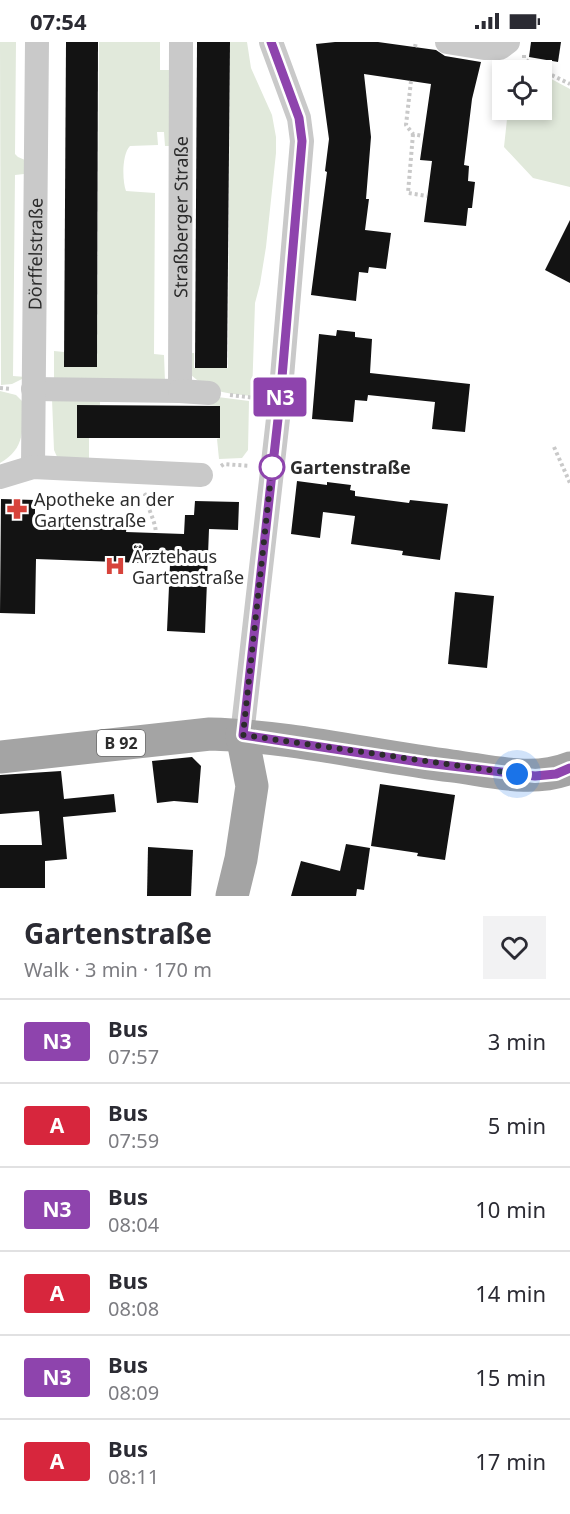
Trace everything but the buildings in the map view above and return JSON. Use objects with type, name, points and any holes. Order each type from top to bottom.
[{"type":"main road","name":"B 92","points":[[0,757],[180,736],[243,735],[426,763],[535,776],[556,774],[570,768]]},
{"type":"main road","points":[[232,896],[241,859],[252,786],[243,735]]},
{"type":"street","name":"Dörffelstraße","points":[[33,467],[37,42]]},
{"type":"street","name":"Straßberger Straße","points":[[180,391],[181,42]]},
{"type":"street","points":[[243,735],[280,401],[302,141],[299,118],[271,42]]},
{"type":"street","points":[[452,43],[500,48],[508,42]]},
{"type":"street","points":[[33,389],[209,393]]},
{"type":"street","points":[[0,477],[33,467],[201,475]]},
{"type":"path","points":[[552,75],[570,84]]},
{"type":"path","points":[[411,81],[406,125],[413,134],[423,136]]},
{"type":"path","points":[[413,134],[408,193],[427,196]]},
{"type":"path","points":[[554,447],[570,483]]},
{"type":"path","points":[[201,475],[224,464],[249,466]]},
{"type":"path","points":[[145,495],[147,509],[155,524],[156,533]]},
{"type":"shaded area","points":[[0,42],[16,42],[15,154],[25,160],[24,174],[15,175],[13,376],[26,377],[12,384],[1,385]]},
{"type":"shaded area","points":[[99,42],[160,42],[160,70],[178,70],[176,146],[165,146],[164,132],[157,132],[158,145],[130,146],[125,155],[124,167],[126,191],[155,193],[154,354],[164,355],[165,382],[54,380],[54,351],[64,352],[64,367],[97,367]]},
{"type":"shaded area","points":[[230,42],[247,42],[251,68],[272,115],[276,137],[266,247],[255,303],[252,396],[212,389],[190,374],[189,353],[194,353],[194,368],[228,368]]},
{"type":"shaded area","points":[[552,79],[570,89],[570,187],[533,178],[504,147],[507,120],[552,120]]},
{"type":"shaded area","points":[[0,391],[16,395],[24,403],[21,437],[18,445],[0,463]]},
{"type":"shaded area","points":[[100,396],[100,405],[77,405],[77,438],[89,438],[89,466],[58,459],[54,450],[52,399]]},
{"type":"shaded area","points":[[210,396],[249,401],[248,450],[242,458],[219,459],[217,439],[220,438],[220,406],[209,405]]},
{"type":"bus line","name":"N3","points":[[271,42],[299,118],[302,141],[280,401],[243,735],[426,763],[535,776],[556,774],[570,768]]},
{"type":"place","name":"Gartenstraße","points":[[272,467]]},
{"type":"place","name":"Apotheke an der Gartenstraße","points":[[17,509]]},
{"type":"place","name":"Ärztehaus Gartenstraße","points":[[115,566]]},
{"type":"route","points":[[272,467],[243,735],[426,763],[517,774]]}]
